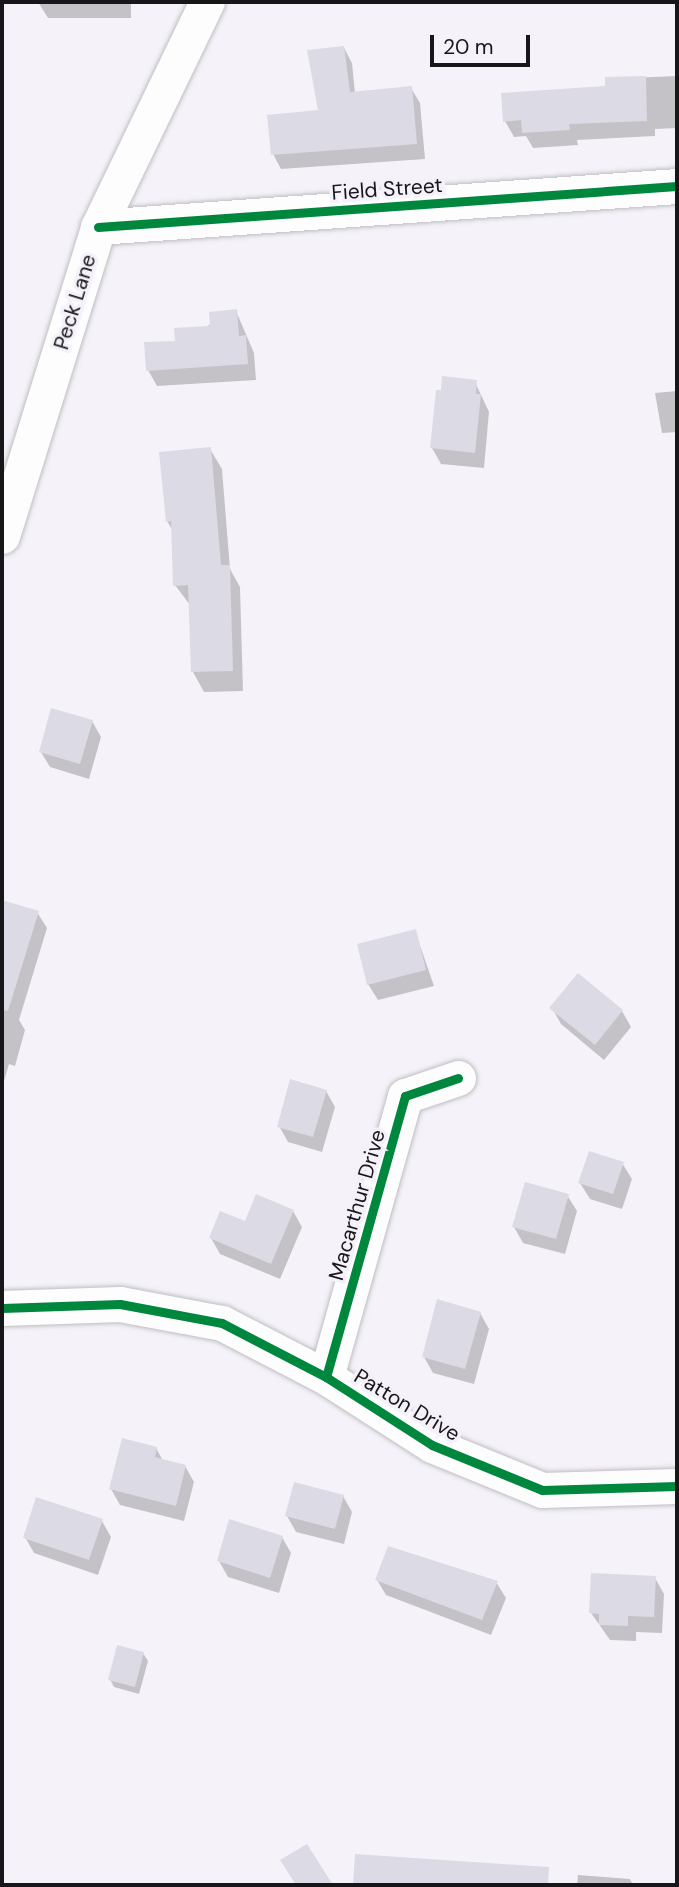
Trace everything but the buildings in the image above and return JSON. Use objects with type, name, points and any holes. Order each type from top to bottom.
[{"type":"street","name":"Peck Lane","points":[[2,536],[98,227],[207,2]]},
{"type":"street","name":"Field Street","points":[[98,227],[677,186]]},
{"type":"street","name":"Macarthur Drive","points":[[327,1377],[405,1096],[458,1077]]},
{"type":"street","name":"Patton Drive","points":[[2,1308],[120,1304],[222,1323],[327,1377],[432,1445],[542,1490],[677,1486]]},
{"type":"cycle path","points":[[98,227],[677,186]]},
{"type":"cycle path","points":[[326,1377],[405,1096],[458,1078]]},
{"type":"cycle path","points":[[2,1308],[120,1304],[222,1323],[326,1377],[432,1445],[542,1490],[677,1486]]}]
